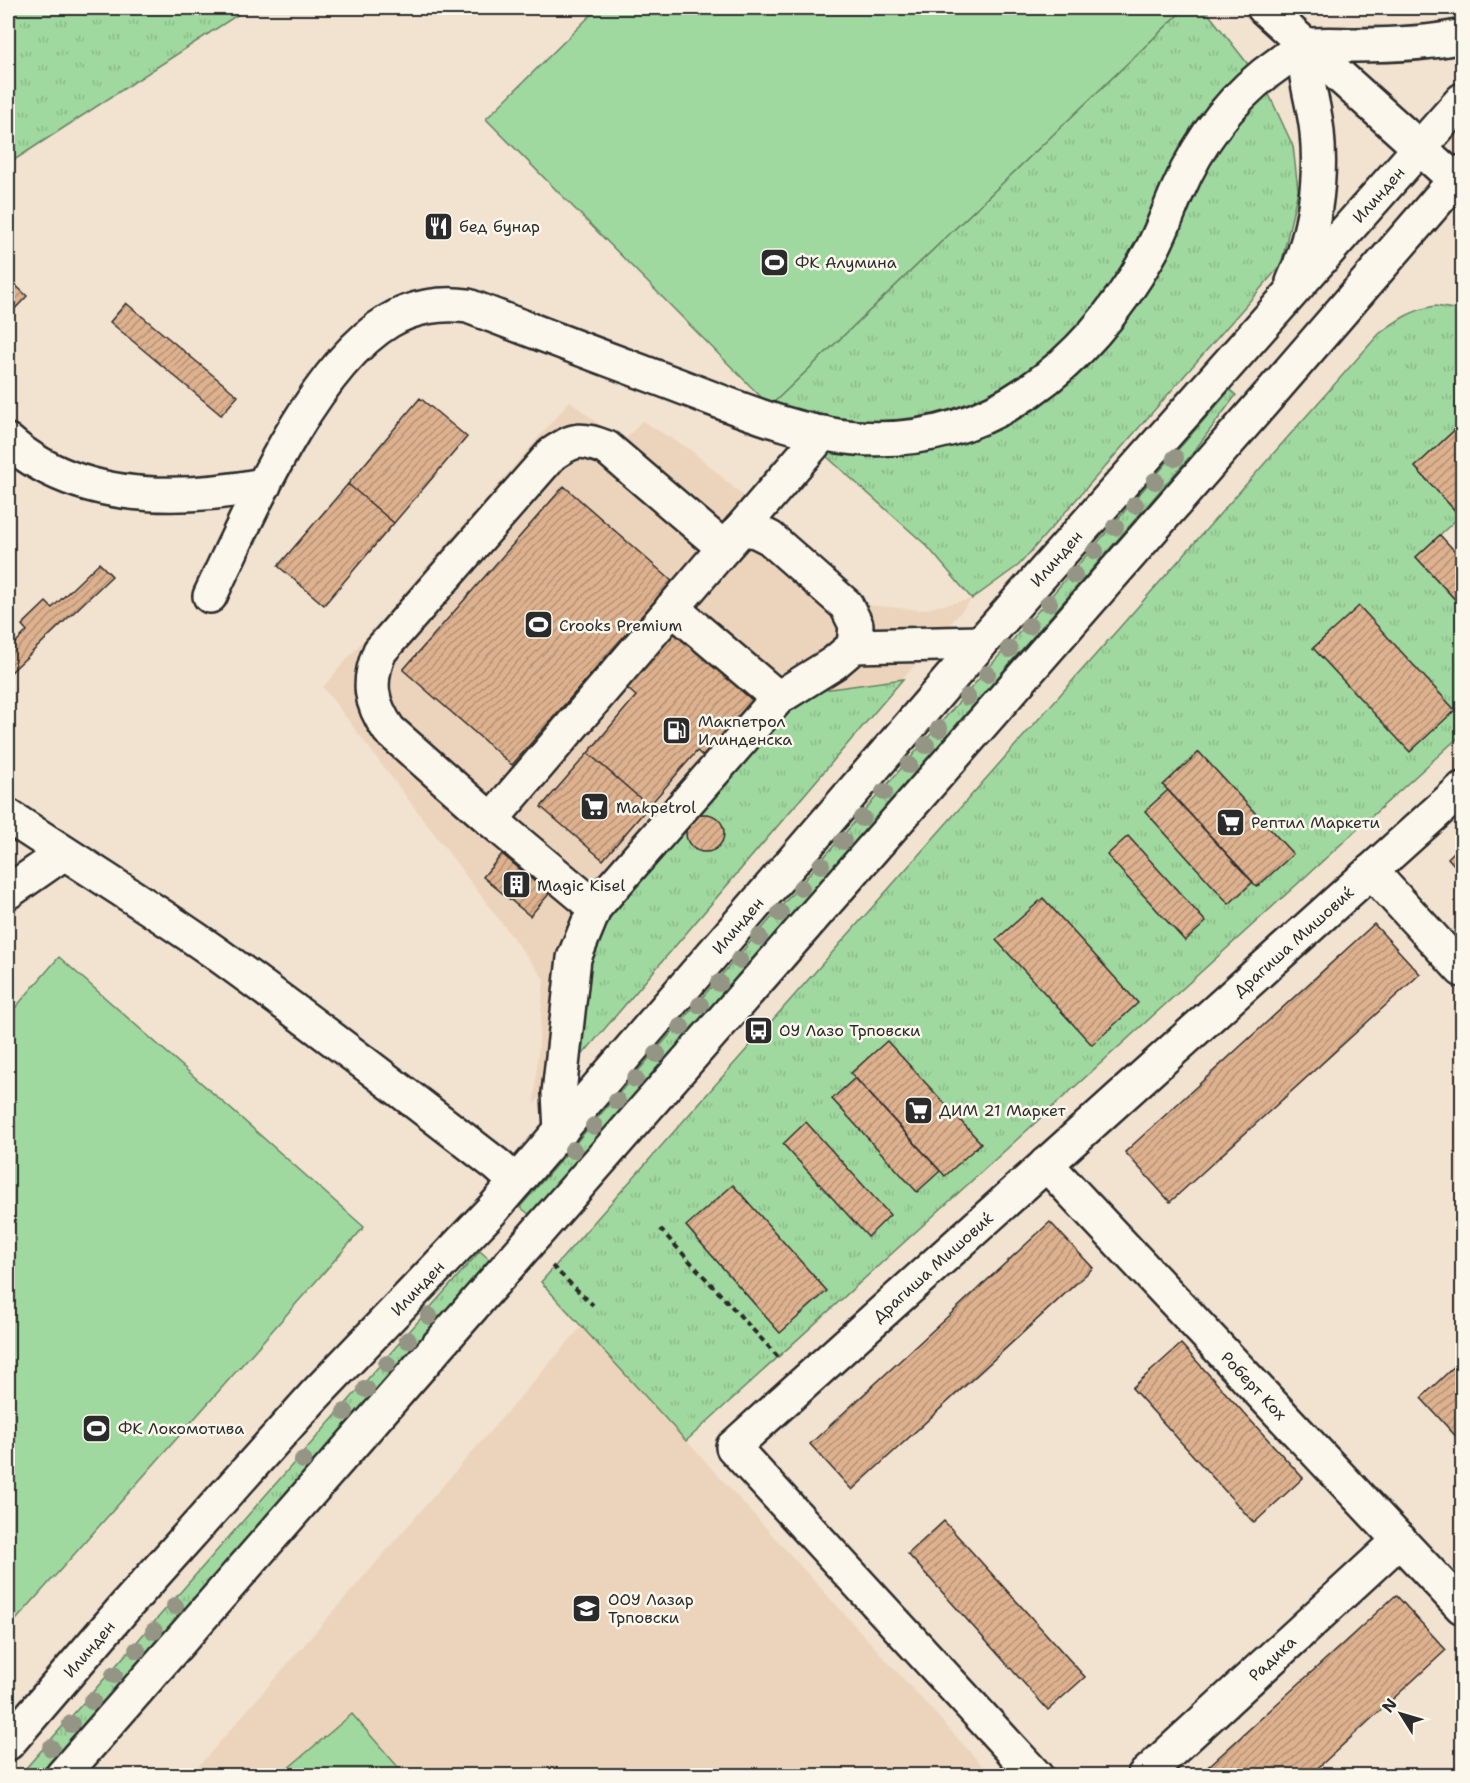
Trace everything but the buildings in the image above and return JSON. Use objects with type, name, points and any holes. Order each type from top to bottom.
[{"type":"street","points":[[62,1776],[1460,179],[1264,8]]},
{"type":"street","points":[[210,596],[264,485],[308,410],[347,357],[390,320],[410,311],[438,304],[452,303],[468,306],[759,416],[823,433],[856,438],[899,438],[939,432],[971,423],[1000,410],[1028,393],[1055,372],[1108,316],[1152,250],[1196,152],[1236,98],[1262,75],[1306,45],[1398,44],[1462,36]]},
{"type":"street","points":[[1282,304],[1301,264],[1311,226],[1316,193],[1317,131],[1306,85],[1304,62],[1306,45]]},
{"type":"street","name":"Илинден","points":[[8,1743],[124,1608],[314,1396],[492,1210],[981,643],[1462,100]]},
{"type":"street","points":[[491,820],[823,433]]},
{"type":"street","points":[[595,907],[389,730],[376,712],[372,683],[374,665],[380,651],[552,454],[569,443],[580,440],[607,448],[732,539]]},
{"type":"street","points":[[8,441],[30,459],[57,474],[80,482],[125,492],[204,493],[264,485]]},
{"type":"street","points":[[732,539],[756,531],[770,538],[846,605],[856,625],[854,646]]},
{"type":"street","points":[[672,609],[778,698]]},
{"type":"street","points":[[561,1131],[559,1093],[574,958],[595,907],[778,698],[834,663],[854,646],[981,643]]},
{"type":"street","name":"Драгиша Мишовиќ","points":[[1036,1776],[733,1447],[1462,789]]},
{"type":"street","points":[[8,816],[211,950],[356,1056],[516,1182]]},
{"type":"street","points":[[8,892],[64,853]]},
{"type":"street","points":[[1371,871],[1462,970]]},
{"type":"street","name":"Роберт Кох","points":[[1046,1164],[1462,1607]]},
{"type":"street","name":"Радика","points":[[1144,1776],[1400,1540]]},
{"type":"path","points":[[660,1229],[803,1384]]},
{"type":"path","points":[[528,1243],[593,1305]]},
{"type":"shaded area","points":[[570,401],[622,443],[642,421],[691,450],[868,605],[920,610],[972,599],[534,1104],[544,979],[323,687]]},
{"type":"shaded area","name":"ООУ Лазар Трповски","points":[[582,1326],[991,1775],[190,1776]]},
{"type":"green space","points":[[8,8],[248,8],[8,164]]},
{"type":"green space","name":"ФК Алумина","points":[[598,8],[1185,8],[770,406],[486,119]]},
{"type":"green space","points":[[1185,8],[1204,8],[1265,86],[1293,146],[1298,190],[1281,265],[1019,565],[972,599],[927,546],[770,406]]},
{"type":"green space","points":[[1358,8],[1462,8],[1397,14]]},
{"type":"green space","points":[[1435,306],[1454,309],[1462,315],[1462,423],[1415,467],[1460,516],[1416,557],[1462,607],[1462,734],[686,1441],[541,1282],[1379,334],[1405,316]]},
{"type":"green space","points":[[1230,390],[1236,395],[1192,454],[530,1215],[520,1207]]},
{"type":"green space","points":[[903,679],[578,1060],[580,973],[612,905],[791,700],[816,691]]},
{"type":"green space","name":"ФК Локомотива","points":[[59,957],[364,1227],[8,1629],[8,1016]]},
{"type":"green space","points":[[480,1251],[491,1261],[39,1775],[19,1776]]},
{"type":"green space","points":[[352,1714],[405,1775],[280,1775]]},
{"type":"place","name":"бед бунар","points":[[438,226]]},
{"type":"place","name":"ФК Алумина","points":[[774,262]]},
{"type":"place","name":"Crooks Premium","points":[[538,625]]},
{"type":"place","name":"Макпетрол Илинденска","points":[[677,730]]},
{"type":"place","name":"Makpetrol","points":[[595,807]]},
{"type":"place","name":"Рептил Маркети","points":[[1230,822]]},
{"type":"place","name":"Magic Kisel","points":[[516,885]]},
{"type":"place","name":"ОУ Лазо Трповски","points":[[758,1030]]},
{"type":"place","name":"ДИМ 21 Маркет","points":[[918,1110]]},
{"type":"place","name":"ФК Локомотива","points":[[97,1428]]},
{"type":"place","name":"ООУ Лазар Трповски","points":[[587,1608]]}]
